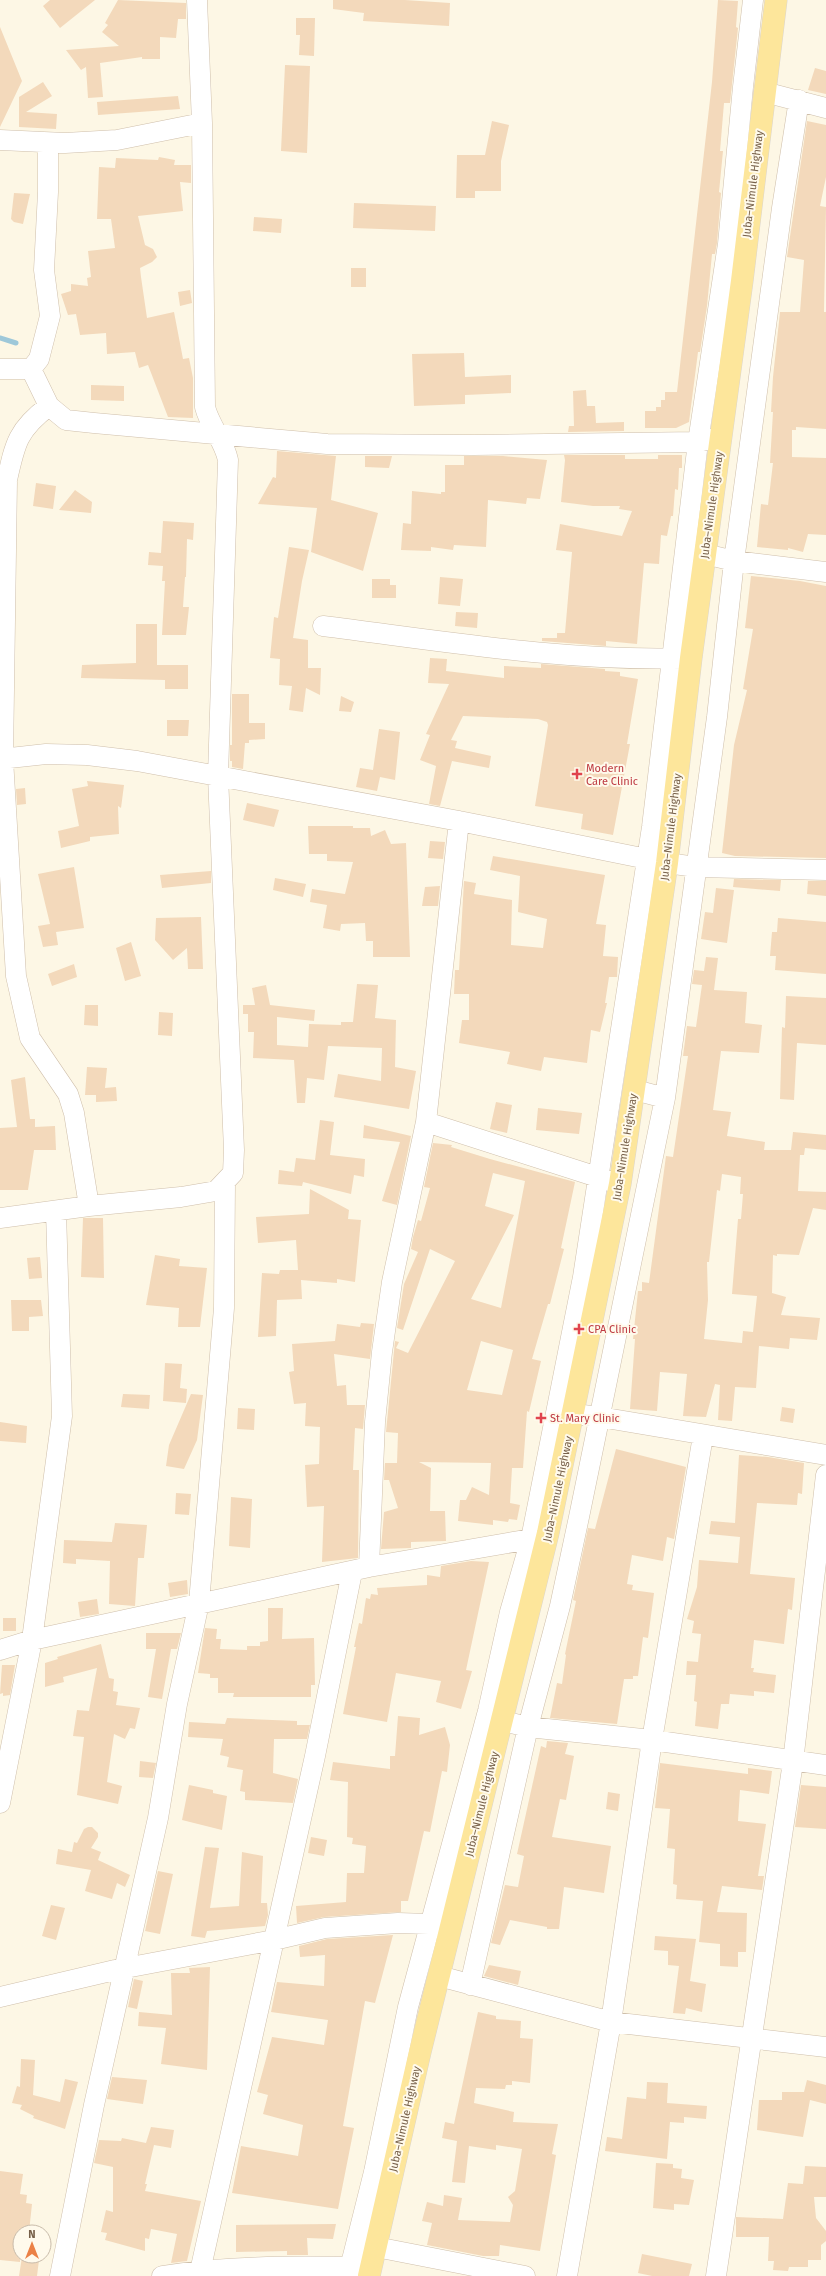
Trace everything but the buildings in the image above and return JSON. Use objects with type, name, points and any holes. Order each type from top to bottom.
[{"type":"main road","name":"Juba–Nimule Highway","points":[[356,2273],[376,2247],[450,1930],[503,1721],[540,1536],[574,1414],[620,1184],[635,1090],[657,861],[682,658],[705,554],[776,0]]},
{"type":"street","points":[[0,1218],[89,1206],[181,1197],[216,1191],[233,1173],[234,1150],[218,776],[228,460],[225,447],[208,421],[205,407],[202,123],[197,0]]},
{"type":"street","points":[[323,626],[527,651],[682,658],[698,442],[728,244],[753,0]]},
{"type":"street","points":[[764,92],[800,100],[826,108]]},
{"type":"street","points":[[470,1985],[528,1727],[560,1606],[665,1098],[717,717],[734,561],[782,208],[800,100]]},
{"type":"street","points":[[0,140],[48,143],[117,140],[202,123]]},
{"type":"street","points":[[0,369],[31,368],[39,359],[50,316],[44,270],[48,192],[48,143]]},
{"type":"street","points":[[31,368],[49,406],[66,420],[218,436],[335,444],[474,446],[698,442],[721,438]]},
{"type":"street","points":[[49,406],[34,417],[20,434],[14,448],[7,480],[2,759],[16,976],[23,1012],[30,1038],[68,1094],[74,1113],[89,1206]]},
{"type":"street","points":[[705,554],[734,561],[826,572]]},
{"type":"street","points":[[2,759],[46,754],[87,755],[218,776],[459,821],[657,861],[696,867],[826,870]]},
{"type":"street","points":[[200,2273],[315,1756],[360,1570],[382,1352],[392,1282],[426,1122],[459,821]]},
{"type":"street","points":[[162,2276],[298,2266],[356,2273],[374,2172],[408,2007],[429,1924],[488,1711],[510,1612],[540,1536],[583,1277],[597,1177],[657,861]]},
{"type":"street","points":[[635,1090],[665,1098]]},
{"type":"street","points":[[426,1122],[620,1184]]},
{"type":"street","points":[[60,2276],[94,2105],[126,1967],[199,1603],[224,1308],[225,1183]]},
{"type":"street","points":[[0,1802],[32,1640],[62,1416],[56,1211]]},
{"type":"street","points":[[574,1414],[600,1417],[703,1436],[826,1455]]},
{"type":"street","points":[[566,2276],[611,2022],[652,1740],[703,1436]]},
{"type":"street","points":[[716,2276],[750,2038],[793,1762],[826,1475]]},
{"type":"street","points":[[0,1650],[32,1640],[128,1621],[199,1603],[360,1570],[540,1536]]},
{"type":"street","points":[[503,1721],[528,1727],[724,1749],[793,1762],[826,1765]]},
{"type":"street","points":[[0,1997],[126,1967],[274,1940],[325,1928],[349,1925],[429,1924],[450,1930]]},
{"type":"street","points":[[439,1976],[611,2022],[826,2047]]},
{"type":"street","points":[[376,2247],[525,2276]]},
{"type":"waterway","points":[[0,338],[16,343]]},
{"type":"place","name":"Modern Care Clinic","points":[[577,774]]},
{"type":"place","name":"CPA Clinic","points":[[579,1329]]},
{"type":"place","name":"St. Mary Clinic","points":[[541,1418]]}]
